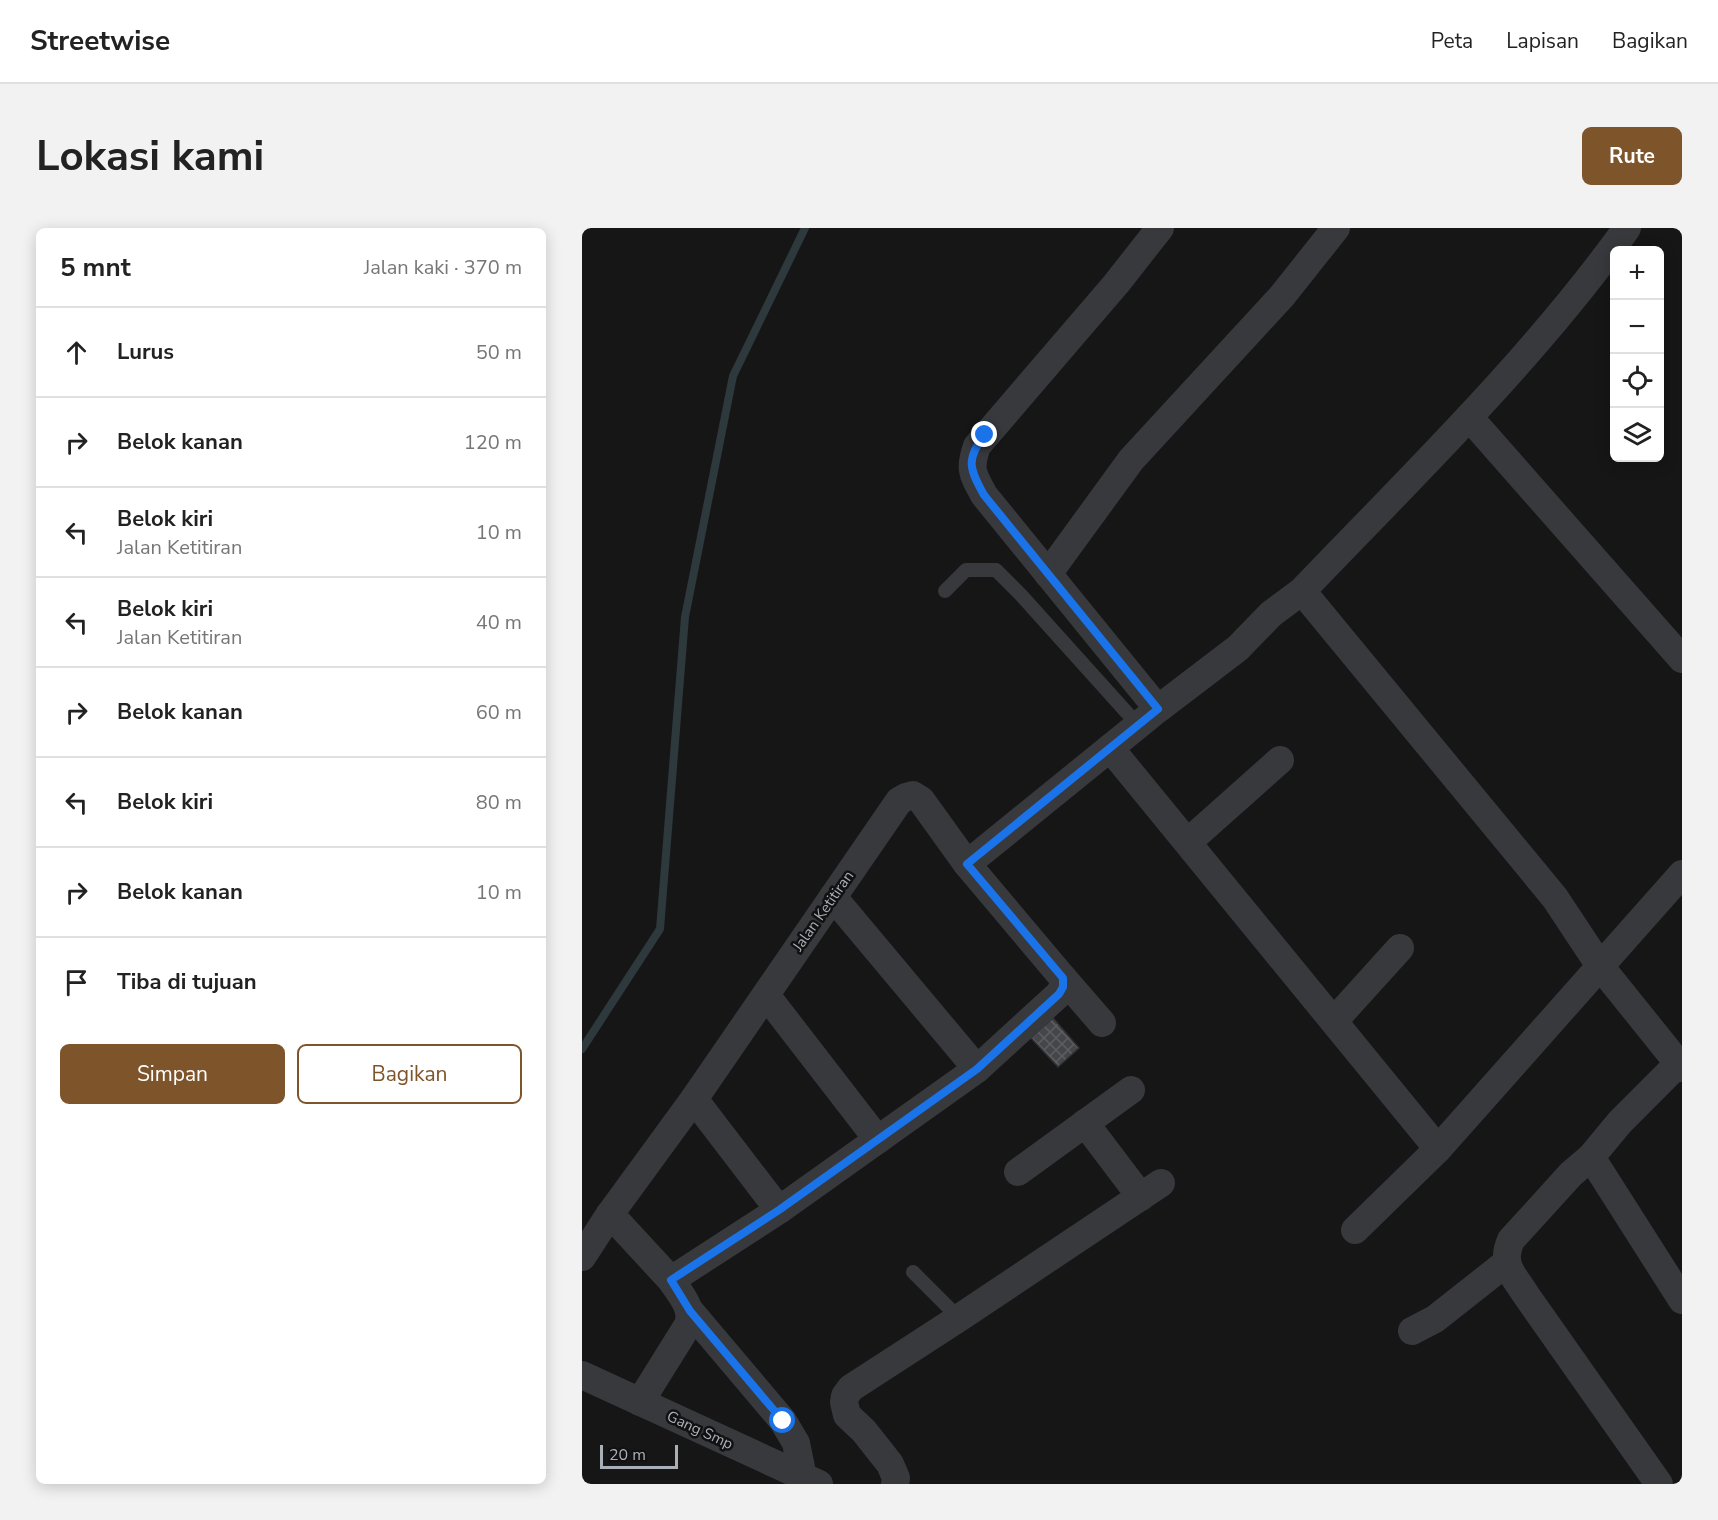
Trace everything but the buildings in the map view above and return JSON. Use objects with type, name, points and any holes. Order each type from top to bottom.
[{"type":"street","points":[[1148,717],[1048,574],[984,495],[975,479],[971,463],[977,446],[1116,284],[1160,228]]},
{"type":"street","points":[[1048,574],[1131,460],[1282,296],[1336,228]]},
{"type":"street","points":[[967,864],[1148,717],[1238,648],[1271,614],[1302,591],[1502,382],[1607,256],[1627,228]]},
{"type":"street","points":[[1468,417],[1682,659]]},
{"type":"street","points":[[1302,591],[1555,898],[1600,966],[1681,1064],[1620,1122],[1591,1157],[1571,1174],[1511,1240],[1506,1263],[1649,1480]]},
{"type":"street","points":[[1110,748],[1438,1149]]},
{"type":"street","points":[[1188,843],[1280,760]]},
{"type":"street","name":"Jalan Ketitiran","points":[[582,1257],[899,801],[906,797],[914,795],[921,800],[967,864],[1102,1023]]},
{"type":"street","points":[[1355,1230],[1438,1149],[1682,874]]},
{"type":"street","points":[[833,897],[977,1069]]},
{"type":"street","points":[[1334,1021],[1400,948]]},
{"type":"street","points":[[671,1280],[779,1210],[977,1069],[1059,994],[1063,987],[1063,978]]},
{"type":"street","points":[[766,995],[878,1140]]},
{"type":"street","points":[[1018,1172],[1131,1090]]},
{"type":"street","points":[[694,1099],[779,1210]]},
{"type":"street","points":[[895,1484],[896,1478],[890,1464],[864,1431],[847,1415],[844,1396],[850,1388],[1151,1190],[1085,1123]]},
{"type":"street","points":[[1591,1157],[1682,1300]]},
{"type":"street","points":[[610,1214],[671,1280],[690,1311],[783,1421],[796,1443],[811,1480]]},
{"type":"street","points":[[1412,1331],[1435,1319],[1506,1263]]},
{"type":"street","points":[[640,1402],[688,1325],[690,1311]]},
{"type":"street","name":"Gang Smp","points":[[582,1375],[811,1480]]},
{"type":"lane","points":[[945,591],[966,570],[996,570],[1148,717]]},
{"type":"lane","points":[[913,1272],[959,1318]]},
{"type":"waterway","points":[[582,1049],[660,929],[685,617],[733,376],[805,228]]},
{"type":"route","points":[[783,1421],[690,1311],[671,1280],[779,1210],[977,1069],[1059,994],[1063,987],[1063,978],[967,864],[1158,709],[984,495],[975,479],[971,463],[977,446],[985,435]]}]
